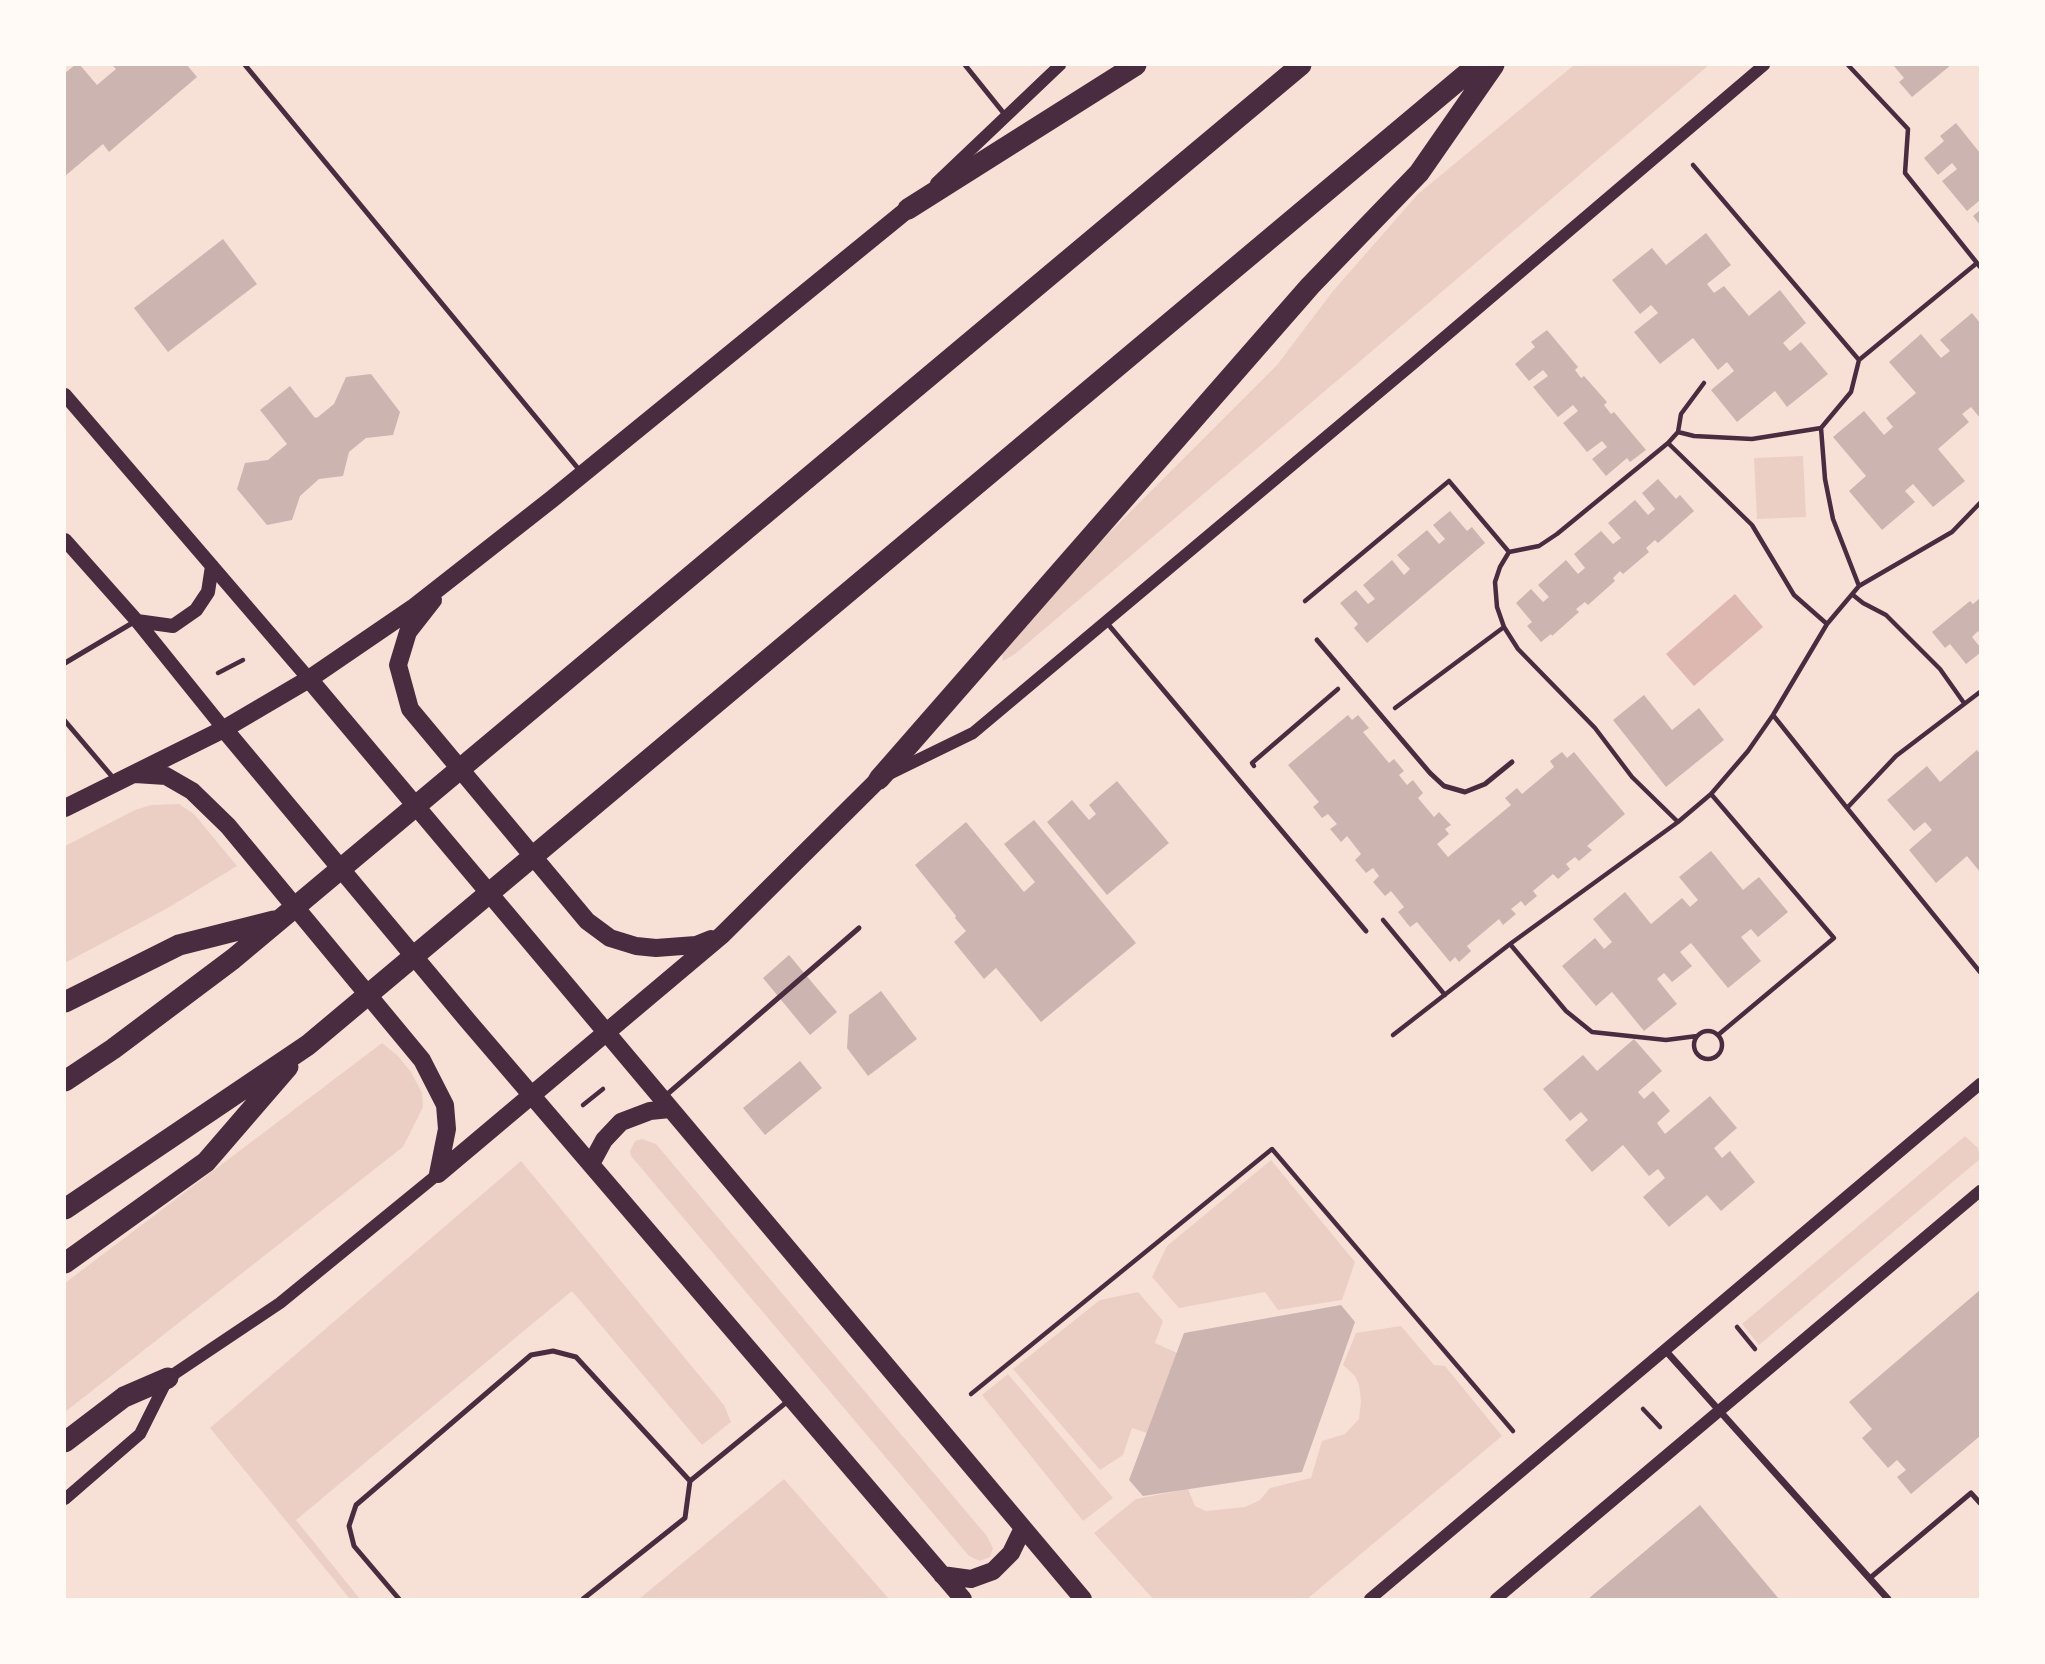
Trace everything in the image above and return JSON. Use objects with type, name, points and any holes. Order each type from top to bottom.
[{"type":"highway","points":[[908,209],[1136,65]]},
{"type":"highway","points":[[65,1081],[113,1049],[223,967],[1301,65]]},
{"type":"highway","points":[[65,1209],[308,1045],[1477,65]]},
{"type":"highway","points":[[879,779],[1310,286],[1419,173],[1494,65]]},
{"type":"highway","points":[[65,1002],[179,945],[280,919]]},
{"type":"highway","points":[[65,1263],[206,1162],[308,1045]]},
{"type":"highway","points":[[65,1442],[124,1397],[168,1378]]},
{"type":"main road","points":[[65,808],[224,729],[309,679],[413,608],[583,475],[908,209]]},
{"type":"main road","points":[[65,395],[355,733],[1083,1599]]},
{"type":"main road","points":[[65,540],[137,621],[278,795],[468,1021],[963,1599]]},
{"type":"main road","points":[[137,621],[173,626],[196,610],[208,592],[212,566]]},
{"type":"main road","points":[[447,581],[408,632],[398,665],[410,709],[587,921],[611,938],[636,946],[656,948],[696,945],[722,935]]},
{"type":"main road","points":[[125,778],[166,776],[192,791],[228,826],[422,1060],[444,1105],[447,1129],[438,1174]]},
{"type":"main road","points":[[438,1174],[722,935],[879,779]]},
{"type":"main road","points":[[591,1164],[604,1140],[621,1122],[666,1104]]},
{"type":"main road","points":[[942,1575],[971,1579],[993,1572],[1011,1553],[1023,1528]]},
{"type":"street","points":[[908,209],[1060,65]]},
{"type":"street","points":[[879,779],[973,733],[1764,65]]},
{"type":"street","points":[[1370,1599],[1980,1084]]},
{"type":"street","points":[[65,1499],[141,1434],[168,1378],[280,1303],[438,1174]]},
{"type":"street","points":[[1496,1599],[1980,1191]]},
{"type":"street","points":[[1665,1350],[1887,1599]]},
{"type":"lane","points":[[245,65],[583,475]]},
{"type":"lane","points":[[965,65],[1006,116]]},
{"type":"lane","points":[[65,663],[137,621]]},
{"type":"lane","points":[[1105,621],[1366,931]]},
{"type":"lane","points":[[1317,640],[1444,786],[1465,792],[1485,784],[1512,762]]},
{"type":"lane","points":[[65,722],[125,778]]},
{"type":"lane","points":[[666,1104],[859,928]]},
{"type":"lane","points":[[399,1599],[354,1546],[349,1526],[356,1505],[531,1355],[553,1351],[576,1357],[690,1481]]},
{"type":"lane","points":[[583,1599],[685,1518],[690,1481],[791,1399]]},
{"type":"lane","points":[[1870,1578],[1971,1493],[1980,1503]]},
{"type":"path","points":[[1678,432],[1695,436],[1752,439],[1821,428],[1851,392],[1859,360],[1979,265],[1905,173],[1908,129],[1848,65]]},
{"type":"path","points":[[1693,165],[1859,360]]},
{"type":"path","points":[[1678,822],[1632,777],[1595,728],[1518,649],[1504,627],[1497,607],[1495,582],[1509,552],[1539,546],[1557,534],[1668,443],[1678,432],[1681,414],[1704,383]]},
{"type":"path","points":[[1821,428],[1825,479],[1833,519],[1858,586]]},
{"type":"path","points":[[1668,443],[1752,525],[1794,595],[1827,624]]},
{"type":"path","points":[[1305,601],[1449,481],[1509,552]]},
{"type":"path","points":[[1393,1035],[1510,944],[1678,822],[1711,794],[1732,772],[1773,715],[1827,624],[1858,586],[1952,532],[1980,503]]},
{"type":"path","points":[[1853,595],[1886,615],[1940,669],[1964,703]]},
{"type":"path","points":[[1387,713],[1411,698],[1504,627]]},
{"type":"path","points":[[218,673],[243,660]]},
{"type":"path","points":[[1260,774],[1251,763],[1350,678]]},
{"type":"path","points":[[1847,808],[1896,756],[1980,692]]},
{"type":"path","points":[[1773,715],[1980,972]]},
{"type":"path","points":[[1711,794],[1834,938],[1718,1035]]},
{"type":"path","points":[[1375,911],[1445,995]]},
{"type":"path","points":[[1510,944],[1566,1011],[1592,1032],[1666,1040],[1697,1036],[1705,1031],[1718,1035]]},
{"type":"path","points":[[1697,1036],[1693,1045],[1696,1054],[1709,1060],[1718,1056],[1723,1048],[1718,1035]]},
{"type":"path","points":[[583,1105],[603,1089]]},
{"type":"path","points":[[971,1394],[1272,1149],[1513,1431]]},
{"type":"path","points":[[1737,1327],[1755,1349]]},
{"type":"path","points":[[1643,1409],[1660,1427]]},
{"type":"shaded area","points":[[1574,65],[1709,65],[1015,654],[1003,661],[1002,653],[1093,549],[1277,365],[1333,291],[1418,194]]},
{"type":"shaded area","points":[[1803,456],[1806,517],[1757,519],[1754,458]]},
{"type":"shaded area","points":[[1735,594],[1763,627],[1694,686],[1666,654]]},
{"type":"shaded area","points":[[179,804],[194,814],[237,866],[166,909],[65,963],[65,846],[135,810],[151,805]]},
{"type":"shaded area","points":[[382,1043],[398,1056],[411,1072],[422,1093],[423,1107],[403,1147],[65,1412],[65,1283]]},
{"type":"shaded area","points":[[1965,1136],[1978,1148],[1980,1159],[1759,1345],[1742,1324]]},
{"type":"shaded area","points":[[642,1139],[656,1144],[986,1535],[993,1548],[990,1557],[980,1561],[969,1556],[631,1156],[630,1151],[635,1141]]},
{"type":"shaded area","points":[[1271,1160],[1355,1262],[1342,1300],[1278,1310],[1265,1292],[1179,1308],[1152,1277],[1167,1246]]},
{"type":"shaded area","points":[[521,1161],[724,1405],[731,1422],[702,1445],[572,1291],[296,1520],[360,1599],[350,1599],[210,1428]]},
{"type":"shaded area","points":[[1138,1292],[1163,1321],[1155,1343],[1177,1353],[1147,1433],[1132,1428],[1123,1455],[1100,1470],[1013,1369],[1100,1300]]},
{"type":"shaded area","points":[[1401,1326],[1434,1365],[1445,1366],[1502,1436],[1307,1599],[1153,1599],[1094,1533],[1136,1499],[1188,1489],[1195,1506],[1206,1511],[1245,1507],[1260,1500],[1270,1488],[1311,1478],[1322,1441],[1345,1434],[1359,1419],[1359,1385],[1355,1376],[1343,1365],[1356,1333]]},
{"type":"shaded area","points":[[1008,1374],[1113,1498],[1083,1521],[982,1395]]},
{"type":"shaded area","points":[[784,1479],[889,1599],[639,1599]]},
{"type":"building","points":[[75,65],[80,65],[97,85],[116,69],[112,65],[187,65],[197,77],[109,152],[103,144],[65,176],[65,73]]},
{"type":"building","points":[[1893,65],[1951,65],[1912,97],[1899,82],[1904,78]]},
{"type":"building","points":[[1956,123],[1980,153],[1980,200],[1967,211],[1942,181],[1957,169],[1952,163],[1938,175],[1924,158],[1944,141],[1940,136]]},
{"type":"building","points":[[1980,210],[1980,225],[1973,216]]},
{"type":"building","points":[[1706,233],[1731,265],[1707,284],[1714,293],[1724,286],[1749,316],[1780,290],[1806,323],[1783,343],[1790,351],[1801,342],[1828,374],[1787,407],[1775,391],[1737,422],[1711,390],[1734,371],[1727,362],[1718,370],[1693,338],[1660,364],[1634,332],[1658,313],[1651,305],[1640,314],[1612,280],[1652,248],[1666,265]]},
{"type":"building","points":[[223,239],[257,284],[168,352],[134,308]]},
{"type":"building","points":[[1972,313],[1980,323],[1980,418],[1971,407],[1962,414],[1969,422],[1938,449],[1965,481],[1933,507],[1913,484],[1905,491],[1915,502],[1882,530],[1849,491],[1866,476],[1833,437],[1864,411],[1884,435],[1893,427],[1886,418],[1916,393],[1889,362],[1921,334],[1941,358],[1950,351],[1940,340]]},
{"type":"building","points":[[1547,330],[1578,367],[1575,370],[1581,378],[1584,376],[1607,402],[1604,405],[1611,414],[1614,412],[1646,450],[1630,462],[1627,458],[1606,476],[1592,459],[1607,447],[1602,441],[1587,452],[1563,423],[1578,411],[1573,405],[1558,417],[1533,387],[1548,376],[1543,370],[1529,381],[1515,364],[1535,347],[1531,342]]},
{"type":"building","points":[[371,374],[400,412],[393,435],[366,438],[349,452],[343,476],[319,479],[300,496],[292,520],[267,525],[237,489],[245,463],[268,460],[287,444],[260,410],[290,386],[315,418],[334,404],[346,377]]},
{"type":"building","points":[[1658,479],[1676,499],[1680,495],[1694,511],[1658,543],[1655,540],[1646,548],[1649,552],[1623,574],[1620,571],[1613,578],[1615,581],[1588,605],[1585,602],[1576,609],[1579,612],[1552,636],[1551,634],[1541,642],[1527,626],[1532,622],[1516,603],[1531,589],[1543,602],[1549,597],[1538,585],[1566,560],[1578,574],[1585,568],[1574,554],[1601,531],[1613,544],[1621,538],[1608,523],[1635,500],[1648,515],[1655,509],[1642,493]]},
{"type":"building","points":[[1450,511],[1467,531],[1472,527],[1485,543],[1367,643],[1354,628],[1358,624],[1340,603],[1356,590],[1368,604],[1375,599],[1363,585],[1392,560],[1404,575],[1410,569],[1397,555],[1427,530],[1439,544],[1445,539],[1433,525]]},
{"type":"building","points":[[1980,598],[1980,634],[1978,631],[1972,637],[1980,647],[1980,653],[1966,664],[1950,644],[1945,648],[1932,632],[1970,601],[1973,604]]},
{"type":"building","points":[[1644,695],[1672,730],[1699,708],[1724,740],[1666,787],[1613,720]]},
{"type":"building","points":[[1348,715],[1352,720],[1358,715],[1369,728],[1363,732],[1389,763],[1394,759],[1404,771],[1399,775],[1407,785],[1413,780],[1423,793],[1418,798],[1434,817],[1439,812],[1451,825],[1445,829],[1449,834],[1437,844],[1448,857],[1511,805],[1505,798],[1517,788],[1522,794],[1554,767],[1550,761],[1562,752],[1567,758],[1574,752],[1625,814],[1587,846],[1592,850],[1579,861],[1575,857],[1566,864],[1570,869],[1558,879],[1553,874],[1533,891],[1537,896],[1525,906],[1521,901],[1511,909],[1516,914],[1503,925],[1499,919],[1467,946],[1471,951],[1459,962],[1455,957],[1450,962],[1417,922],[1410,927],[1398,912],[1404,907],[1391,891],[1385,896],[1373,882],[1379,876],[1373,868],[1366,873],[1355,860],[1361,854],[1347,836],[1341,842],[1330,829],[1337,824],[1328,814],[1322,818],[1313,807],[1319,802],[1288,765]]},
{"type":"building","points":[[1977,750],[1980,754],[1980,872],[1967,856],[1936,883],[1909,850],[1932,830],[1925,822],[1914,831],[1887,800],[1927,766],[1940,782]]},
{"type":"building","points":[[1117,781],[1169,843],[1107,895],[1047,822],[1072,800],[1089,820],[1096,814],[1089,805]]},
{"type":"building","points":[[1034,820],[1136,943],[1041,1022],[996,968],[984,979],[954,942],[966,931],[915,865],[966,822],[1024,892],[1035,882],[1004,844]]},
{"type":"building","points":[[1711,851],[1743,890],[1759,877],[1788,912],[1758,937],[1751,929],[1741,937],[1761,961],[1728,988],[1691,943],[1680,952],[1692,966],[1672,982],[1664,973],[1657,979],[1677,1004],[1644,1031],[1612,992],[1596,1006],[1562,966],[1595,938],[1604,949],[1612,942],[1593,919],[1625,892],[1651,924],[1682,898],[1690,907],[1698,900],[1679,877]]},
{"type":"building","points":[[789,955],[837,1012],[810,1035],[763,978]]},
{"type":"building","points":[[881,991],[917,1039],[868,1076],[847,1048],[849,1015]]},
{"type":"building","points":[[1634,1039],[1662,1071],[1638,1092],[1644,1099],[1653,1091],[1670,1111],[1657,1123],[1665,1134],[1710,1096],[1737,1128],[1714,1148],[1722,1158],[1730,1151],[1755,1182],[1721,1211],[1707,1195],[1669,1227],[1643,1197],[1665,1178],[1658,1169],[1649,1176],[1623,1145],[1592,1172],[1565,1140],[1588,1120],[1581,1112],[1570,1121],[1543,1089],[1583,1055],[1597,1071]]},
{"type":"building","points":[[800,1061],[822,1088],[765,1135],[743,1108]]},
{"type":"building","points":[[1980,1290],[1980,1436],[1911,1494],[1897,1477],[1906,1470],[1897,1460],[1888,1468],[1862,1438],[1872,1429],[1849,1402]]},
{"type":"building","points":[[1341,1305],[1355,1322],[1302,1472],[1143,1496],[1129,1480],[1184,1333]]},
{"type":"building","points":[[1700,1505],[1779,1599],[1588,1599]]}]
